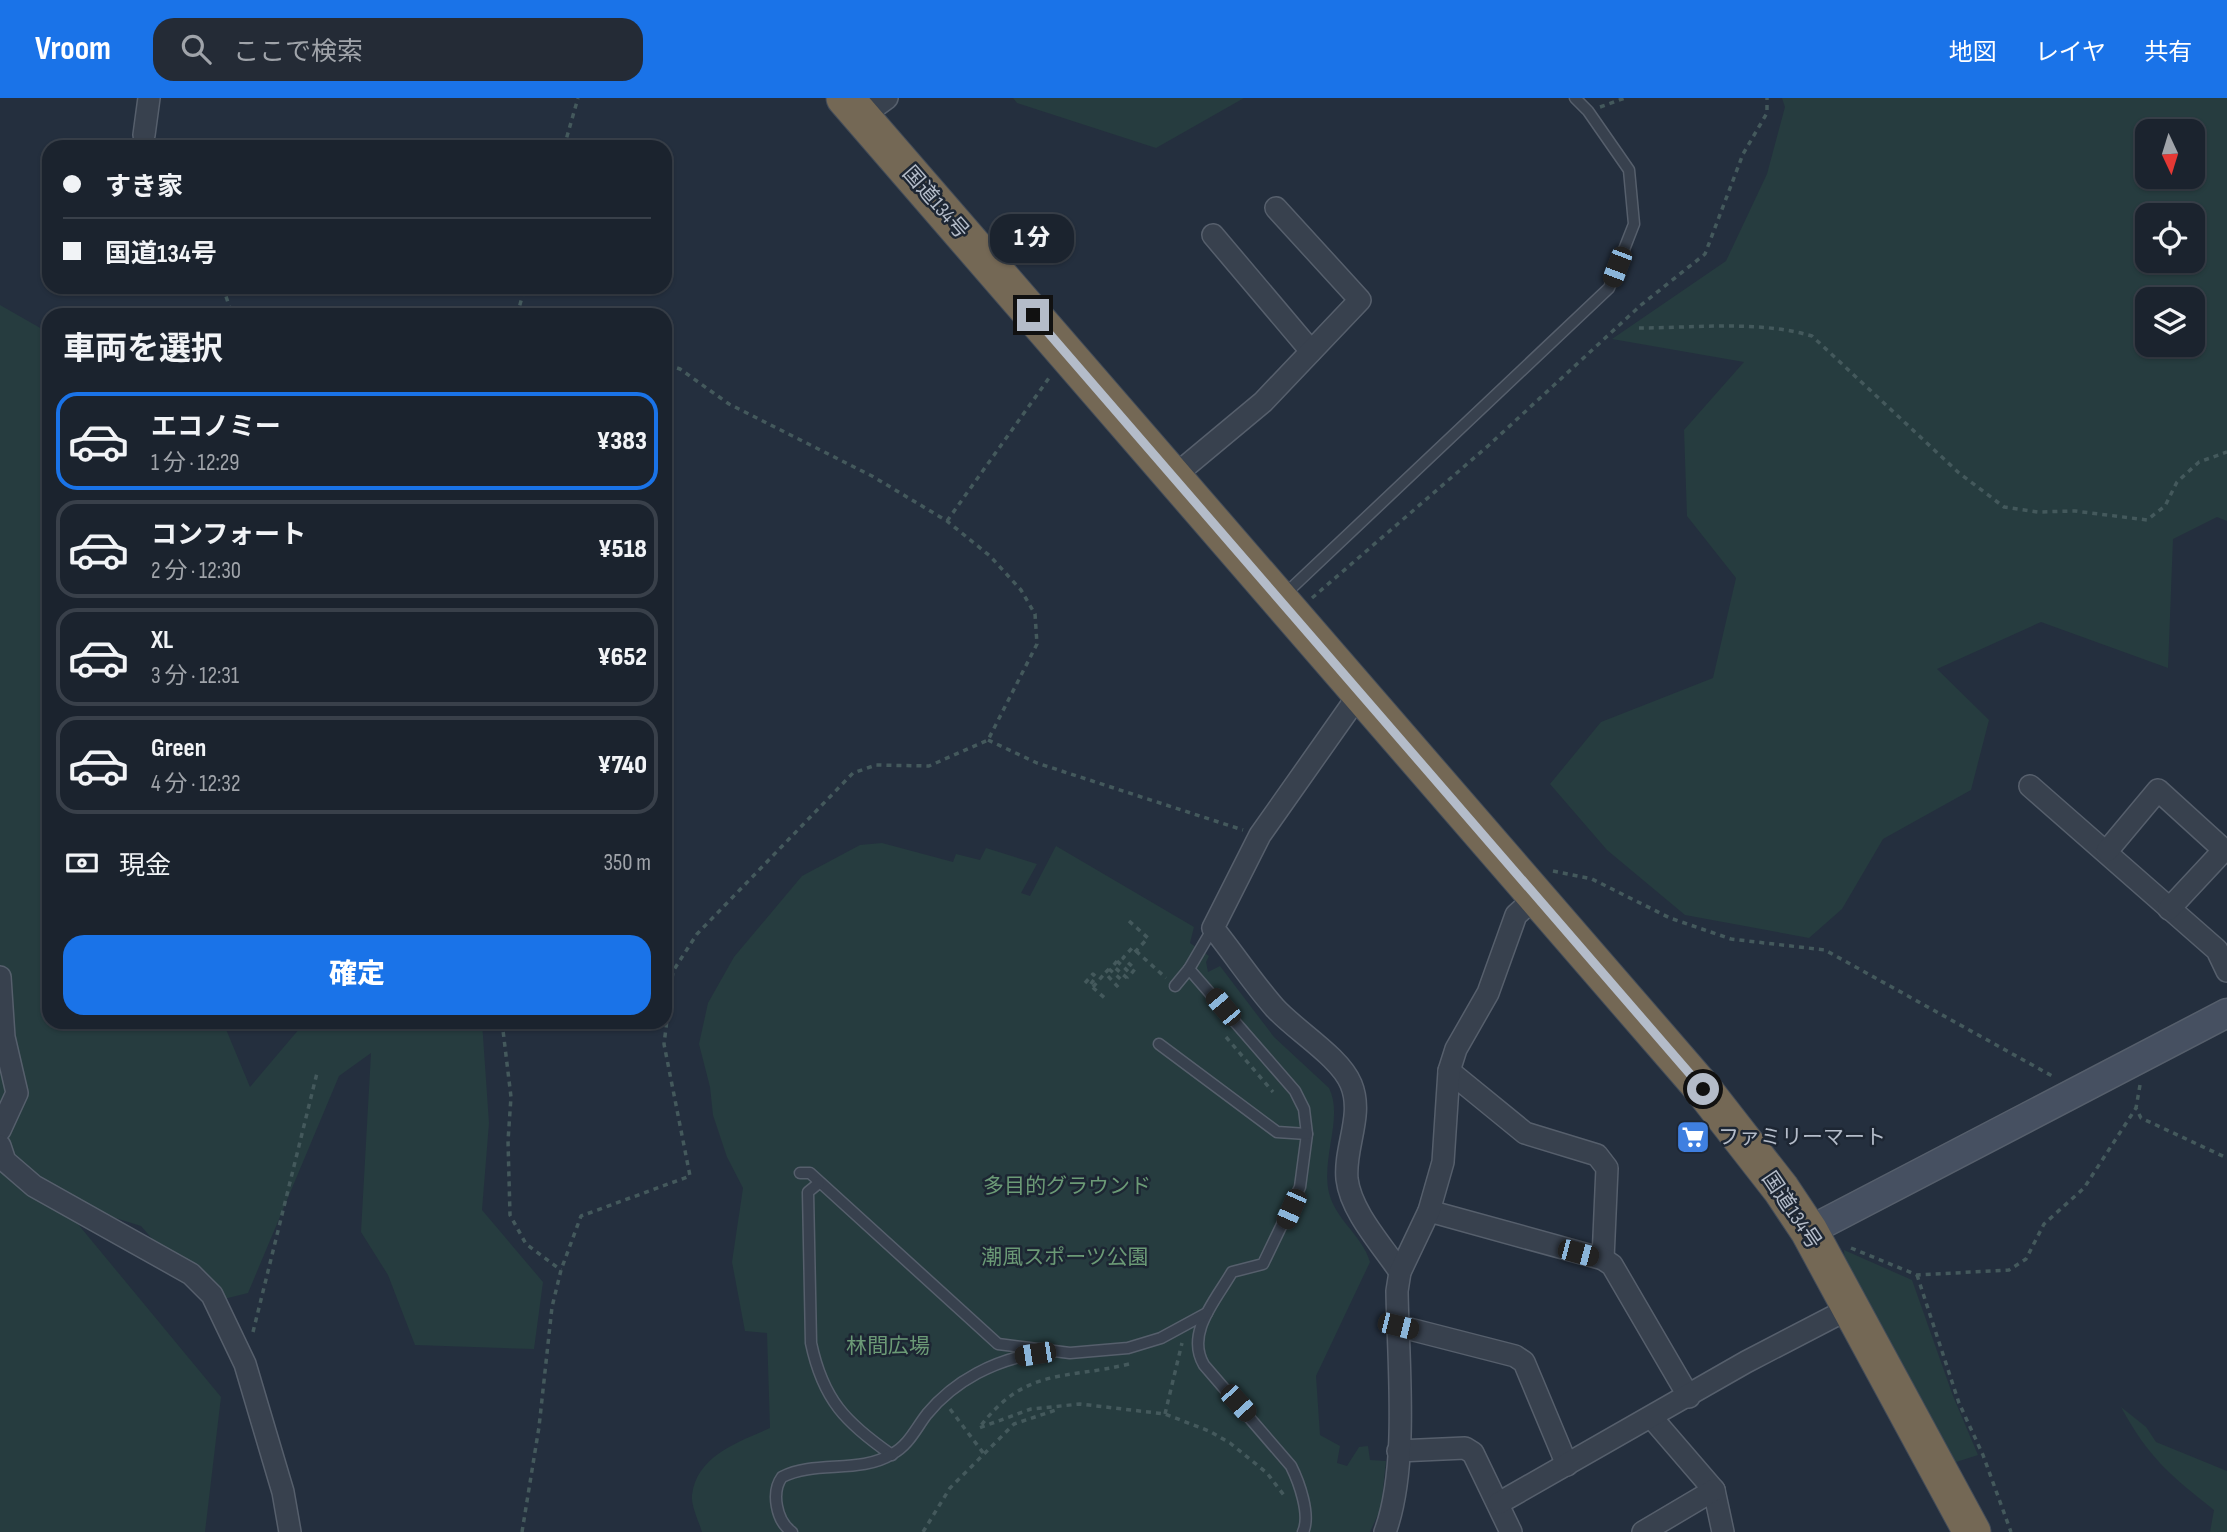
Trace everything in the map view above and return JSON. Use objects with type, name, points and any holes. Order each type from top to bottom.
[{"type":"highway","name":"国道134号","points":[[864,104],[1068,354],[1361,697],[1703,1089],[1781,1189],[1809,1231],[1972,1532]]},
{"type":"street","points":[[144,135],[149,98]]},
{"type":"street","points":[[1173,477],[1263,402],[1360,300],[1276,208]]},
{"type":"street","points":[[1213,235],[1311,351]]},
{"type":"street","points":[[1361,697],[1353,703],[1260,835],[1213,928],[1273,1006],[1342,1069],[1351,1082],[1356,1111],[1348,1180],[1352,1195],[1368,1224],[1400,1272]]},
{"type":"street","points":[[2030,786],[2217,950],[2227,971]]},
{"type":"street","points":[[2107,851],[2158,790],[2224,850],[2169,909]]},
{"type":"street","points":[[1385,1532],[1394,1509],[1398,1451],[1400,1272],[1429,1211],[1446,1146],[1449,1071],[1456,1049],[1488,993],[1516,915],[1529,888]]},
{"type":"street","points":[[0,977],[4,1037],[17,1093],[0,1130]]},
{"type":"street","points":[[1809,1231],[2227,1013]]},
{"type":"street","points":[[1449,1071],[1525,1133],[1597,1155],[1607,1168],[1603,1259]]},
{"type":"street","points":[[0,1146],[5,1161],[34,1186],[191,1275],[212,1295],[245,1364],[283,1492],[290,1532]]},
{"type":"street","points":[[1429,1211],[1603,1259],[1612,1265],[1689,1397]]},
{"type":"street","points":[[1499,1503],[1653,1418],[1746,1362],[1850,1308]]},
{"type":"street","points":[[1398,1326],[1515,1356],[1524,1362],[1567,1465]]},
{"type":"street","points":[[1653,1418],[1714,1490],[1723,1532]]},
{"type":"street","points":[[1398,1451],[1465,1448],[1473,1452],[1511,1532]]},
{"type":"street","points":[[1643,1532],[1714,1490]]},
{"type":"lane","points":[[1285,608],[1609,288],[1634,224],[1629,170],[1588,111],[1575,98]]},
{"type":"lane","points":[[1175,986],[1189,970],[1213,928]]},
{"type":"lane","points":[[1189,970],[1302,1101],[1307,1134],[1300,1187],[1263,1264],[1232,1272],[1197,1335],[1201,1361],[1291,1466],[1298,1482],[1305,1520],[1303,1531]]},
{"type":"lane","points":[[1159,1044],[1277,1132],[1307,1134]]},
{"type":"lane","points":[[800,1173],[810,1173],[998,1344],[1051,1351]]},
{"type":"lane","points":[[819,1183],[808,1192],[811,1343],[815,1363],[825,1390],[843,1416],[853,1427],[892,1455]]},
{"type":"lane","points":[[792,1532],[781,1519],[778,1507],[777,1484],[782,1477],[866,1463],[892,1455],[913,1435],[939,1402],[970,1377],[996,1362],[1051,1351],[1128,1348],[1161,1338],[1209,1312]]},
{"type":"path","points":[[566,140],[578,98]]},
{"type":"path","points":[[1588,111],[1625,98]]},
{"type":"path","points":[[1285,608],[1489,445],[1641,305],[1705,254],[1743,154],[1767,113],[1768,98]]},
{"type":"path","points":[[1639,328],[1767,328],[1812,336],[1959,473],[2004,508],[2038,512],[2075,511],[2147,520],[2165,506],[2177,482],[2199,462],[2227,452]]},
{"type":"path","points":[[947,521],[1068,354]]},
{"type":"path","points":[[672,366],[680,369],[729,404],[872,476],[947,521],[990,556],[1021,590],[1035,614],[1037,644],[988,740],[929,766],[876,765],[853,773],[697,934],[673,971],[672,979]]},
{"type":"path","points":[[988,740],[1037,763],[1260,835]]},
{"type":"path","points":[[1529,888],[1548,870],[1592,879],[1670,918],[1731,939],[1825,950],[2078,1090]]},
{"type":"path","points":[[1129,921],[1148,938],[1136,951]]},
{"type":"path","points":[[1092,987],[1109,969],[1124,982],[1127,978],[1113,966],[1117,961],[1131,974],[1135,969],[1123,958],[1133,947],[1175,986]]},
{"type":"path","points":[[1105,973],[1119,988]]},
{"type":"path","points":[[1085,983],[1093,974],[1096,977],[1090,985],[1107,1000]]},
{"type":"path","points":[[503,1029],[511,1097],[508,1141],[510,1214],[526,1244],[561,1270]]},
{"type":"path","points":[[522,1532],[539,1427],[552,1307],[561,1270],[581,1216],[690,1176],[664,1044],[666,1029]]},
{"type":"path","points":[[1224,1034],[1252,1070],[1284,1103],[1290,1118],[1290,1133]]},
{"type":"path","points":[[1809,1231],[1917,1275],[2010,1270],[2026,1259],[2044,1224],[2084,1188],[2136,1108],[2140,1090],[2135,1060]]},
{"type":"path","points":[[245,1364],[317,1073]]},
{"type":"path","points":[[2136,1108],[2141,1118],[2227,1158]]},
{"type":"path","points":[[1917,1275],[1959,1402],[1983,1455],[2011,1532]]},
{"type":"path","points":[[1165,1414],[1184,1334],[1175,1340]]},
{"type":"path","points":[[970,1435],[1001,1402],[1031,1382],[1134,1363]]},
{"type":"path","points":[[944,1402],[984,1454]]},
{"type":"path","points":[[923,1532],[950,1488],[1014,1424],[1080,1404],[1165,1414],[1209,1431],[1248,1457],[1281,1491],[1303,1531]]},
{"type":"path","points":[[979,1428],[1031,1409],[1061,1408]]},
{"type":"green space","points":[[1013,98],[1244,98],[1156,148],[1017,103]]},
{"type":"green space","points":[[1782,98],[2227,98],[2227,521],[2217,517],[2173,539],[2168,668],[2041,622],[1937,669],[1989,720],[1971,790],[1883,839],[1842,909],[1809,938],[1685,915],[1607,850],[1550,784],[1601,722],[1713,678],[1736,578],[1687,516],[1684,430],[1744,362],[1612,339],[1726,261],[1767,174],[1785,107]]},
{"type":"green space","points":[[0,305],[42,329],[42,1029],[226,1029],[250,1087],[299,1029],[482,1029],[489,1123],[482,1210],[543,1282],[534,1349],[415,1345],[388,1275],[361,1232],[371,1053],[339,1076],[248,1293],[208,1303],[141,1226],[58,1200],[221,1397],[205,1532],[0,1532]]},
{"type":"green space","name":"潮風スポーツ公園","points":[[882,843],[953,862],[956,854],[980,860],[986,848],[1037,864],[1021,893],[1030,896],[1056,846],[1194,927],[1190,943],[1209,956],[1206,962],[1208,972],[1220,966],[1274,1037],[1329,1088],[1333,1099],[1334,1123],[1328,1162],[1328,1188],[1341,1218],[1361,1243],[1370,1262],[1316,1376],[1320,1435],[1340,1446],[1337,1463],[1347,1466],[1359,1447],[1368,1446],[1370,1460],[1386,1461],[1381,1508],[1370,1532],[702,1532],[692,1495],[702,1470],[721,1452],[770,1428],[767,1333],[745,1331],[732,1262],[743,1188],[727,1157],[713,1115],[710,1087],[699,1044],[708,1003],[734,957],[802,876],[860,845]]},
{"type":"green space","points":[[1844,1250],[1912,1280],[1953,1396],[1978,1455],[1950,1464],[1845,1265]]},
{"type":"green space","points":[[2121,1407],[2146,1427],[2156,1442],[2227,1471],[2227,1532],[2210,1532],[2214,1510],[2161,1464]]},
{"type":"place","name":"ファミリーマート","points":[[1693,1137]]},
{"type":"route","points":[[1033,315],[1703,1089]]},
{"type":"park label","name":"多目的グラウンド","points":[[1067,1186]]},
{"type":"park label","name":"林間広場","points":[[888,1346]]}]
